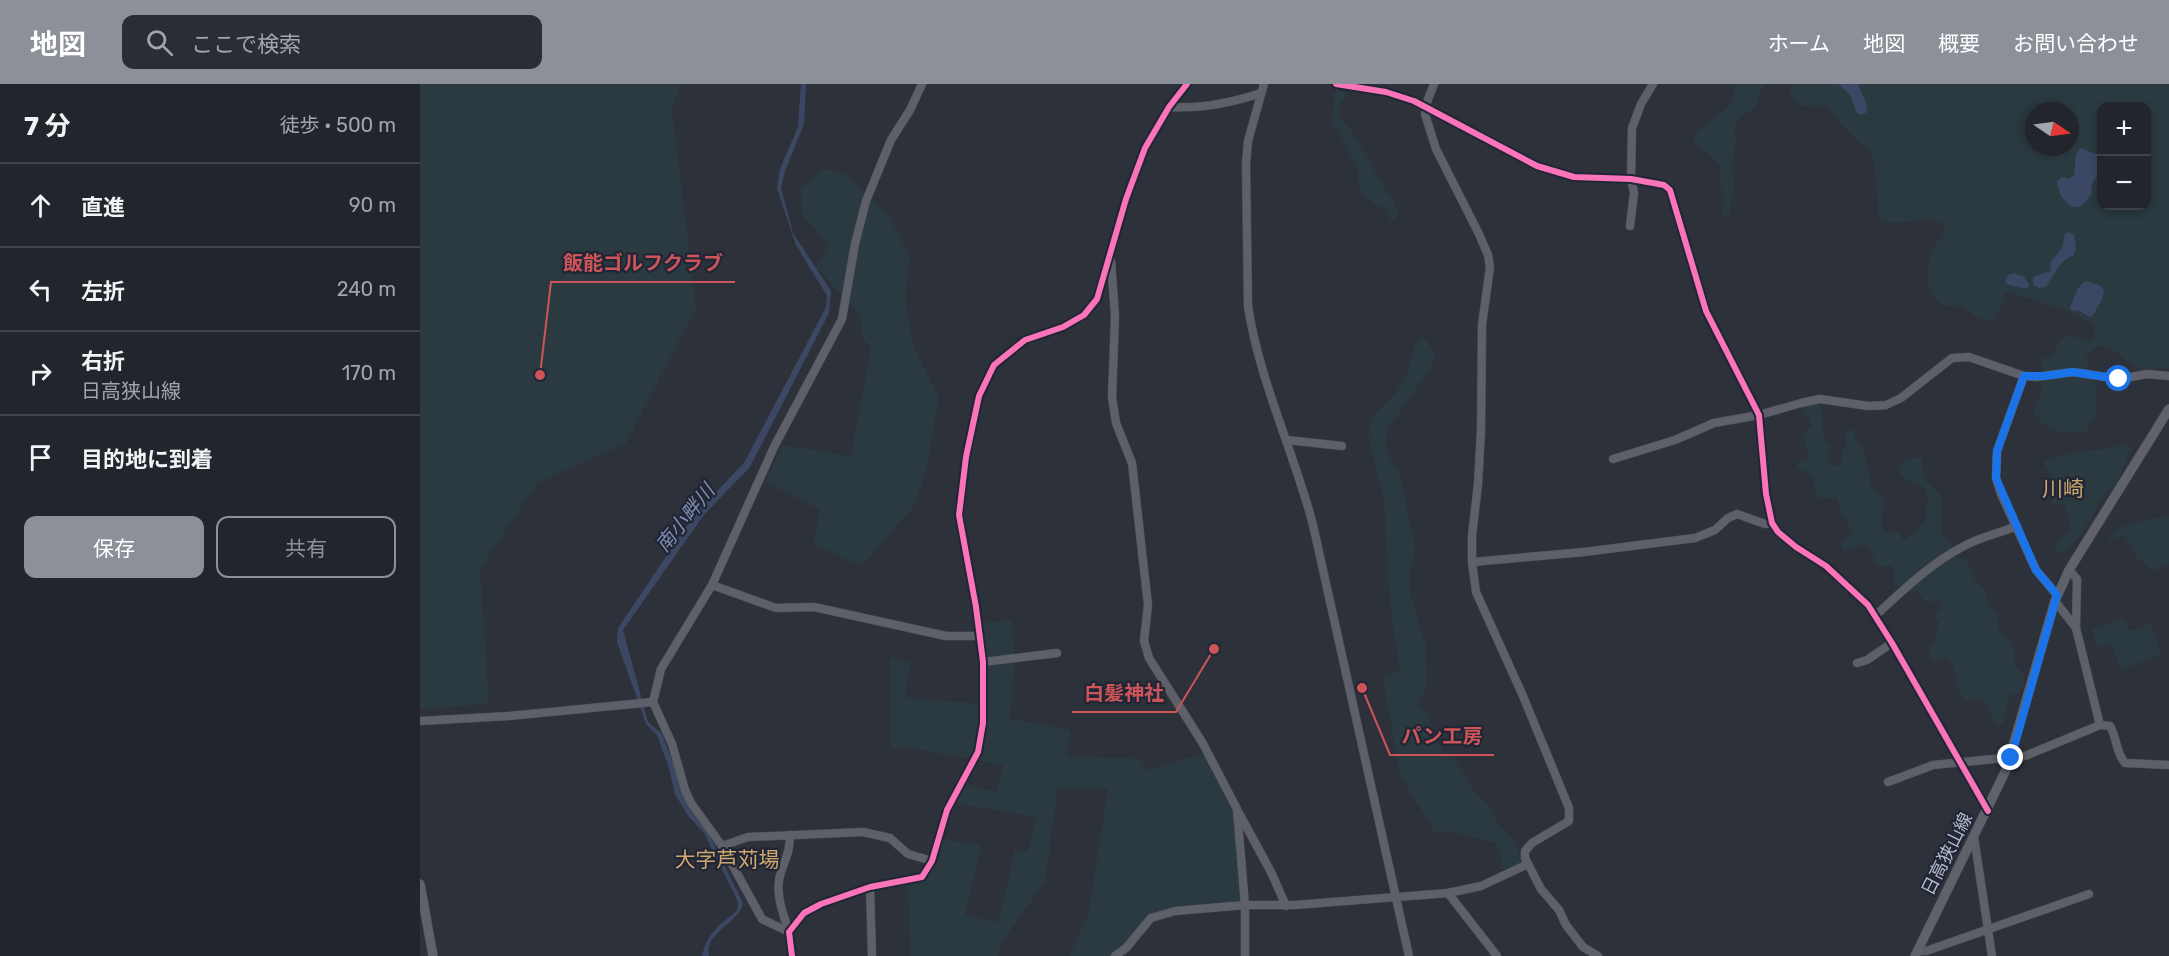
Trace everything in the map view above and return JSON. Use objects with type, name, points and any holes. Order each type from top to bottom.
[{"type":"main road","name":"日高狭山線","points":[[1916,954],[1988,811],[2011,758],[2056,598],[2069,570],[2169,409]]},
{"type":"main road","points":[[420,884],[433,956]]},
{"type":"street","points":[[789,932],[762,919],[722,846],[688,797],[672,744],[650,703],[661,669],[712,585],[774,447],[842,319],[866,201],[891,140],[910,110],[922,84]]},
{"type":"street","points":[[789,932],[804,912],[870,887],[922,877],[932,861],[948,810],[978,752],[983,723],[982,662],[976,607],[959,515],[966,457],[980,396],[994,365],[1025,340],[1064,327],[1084,315],[1097,299],[1104,283],[1126,199],[1146,148],[1169,107],[1187,84]]},
{"type":"street","points":[[1264,84],[1246,156],[1248,306],[1260,359],[1313,525],[1409,956]]},
{"type":"street","points":[[1336,84],[1386,92],[1414,101],[1537,166],[1574,177],[1631,179],[1664,185],[1670,190],[1706,310],[1759,415],[1766,494],[1772,524],[1778,532],[1826,566],[1868,605],[1988,811]]},
{"type":"street","points":[[1434,84],[1425,114],[1436,148],[1479,234],[1488,255],[1490,267],[1482,325],[1481,431],[1472,537],[1473,579],[1481,607],[1523,696],[1569,808],[1569,820],[1528,845],[1525,858],[1569,929],[1583,947],[1598,956]]},
{"type":"street","points":[[1630,226],[1634,193],[1631,179],[1632,128],[1641,104],[1653,84]]},
{"type":"street","points":[[1169,107],[1192,109],[1237,101],[1261,93]]},
{"type":"street","points":[[1111,251],[1115,316],[1112,397],[1116,423],[1132,463],[1148,605],[1144,641],[1149,658],[1202,742],[1272,874],[1286,906]]},
{"type":"street","points":[[1613,459],[1674,440],[1714,423],[1759,415],[1820,399],[1840,400],[1868,406],[1886,405],[1901,398],[1952,358],[1969,357],[2024,376],[2073,372],[2119,379],[2148,374],[2169,376]]},
{"type":"street","points":[[2024,376],[1997,451],[1996,478],[2036,570],[2076,628]]},
{"type":"street","points":[[1287,440],[1342,446]]},
{"type":"street","points":[[1472,562],[1584,552],[1695,538],[1715,530],[1728,518],[1737,514],[1765,524],[1772,524]]},
{"type":"street","points":[[1875,616],[1909,585],[1946,557],[1965,545],[2017,526]]},
{"type":"street","points":[[2069,570],[2077,579],[2076,628],[2100,725]]},
{"type":"street","points":[[712,585],[776,608],[814,607],[946,636],[979,636]]},
{"type":"street","points":[[1857,663],[1867,660],[1892,643]]},
{"type":"street","points":[[982,662],[1057,653]]},
{"type":"street","points":[[420,722],[650,703]]},
{"type":"street","points":[[1888,782],[1933,765],[2025,756],[2100,725],[2110,726],[2115,735],[2120,756],[2125,763],[2169,765]]},
{"type":"street","points":[[1237,809],[1245,905],[1245,956]]},
{"type":"street","points":[[722,846],[748,837],[863,832],[890,838],[908,854],[932,861]]},
{"type":"street","points":[[790,835],[790,852],[781,873],[778,895],[789,932],[792,956]]},
{"type":"street","points":[[1974,837],[1992,956]]},
{"type":"street","points":[[1115,956],[1126,948],[1151,918],[1175,910],[1245,905],[1286,906],[1448,894],[1481,886],[1528,864]]},
{"type":"street","points":[[870,887],[872,956]]},
{"type":"street","points":[[1448,894],[1497,956]]},
{"type":"street","points":[[1916,954],[2089,894]]},
{"type":"shaded area","points":[[420,84],[681,84],[672,108],[696,308],[626,443],[537,483],[480,569],[489,703],[420,710]]},
{"type":"shaded area","points":[[1736,84],[1764,84],[1754,109],[1741,116],[1734,127],[1736,136],[1732,165],[1734,186],[1729,218],[1723,217],[1722,213],[1726,199],[1720,186],[1720,166],[1692,141],[1700,129],[1730,105]]},
{"type":"shaded area","points":[[1791,84],[2169,84],[2169,368],[2141,368],[2109,348],[2098,347],[2092,350],[2086,358],[2097,383],[2096,419],[2089,424],[2086,432],[2056,431],[2044,425],[2033,411],[2041,395],[2042,359],[2055,353],[2059,341],[2070,335],[2085,341],[2093,339],[2096,325],[2065,310],[2005,291],[2004,301],[1994,320],[1979,318],[1956,305],[1946,306],[1939,303],[1930,291],[1928,267],[1931,252],[1942,236],[1944,224],[1926,220],[1894,223],[1879,218],[1874,162],[1870,149],[1868,150],[1839,123],[1828,107],[1800,106],[1791,96]]},
{"type":"shaded area","points":[[1335,90],[1345,91],[1345,99],[1339,103],[1340,118],[1357,139],[1393,200],[1399,215],[1390,223],[1386,208],[1379,207],[1361,192],[1357,183],[1359,173],[1337,129],[1331,125]]},
{"type":"shaded area","points":[[824,169],[844,174],[889,215],[910,258],[905,300],[914,347],[939,398],[925,476],[912,508],[862,566],[813,544],[820,509],[766,482],[781,445],[851,456],[871,347],[862,338],[860,315],[816,267],[829,245],[803,216],[800,188]]},
{"type":"shaded area","points":[[1422,335],[1436,354],[1431,367],[1388,429],[1385,449],[1400,475],[1415,548],[1409,575],[1409,589],[1426,646],[1427,687],[1419,704],[1443,754],[1453,755],[1473,790],[1490,807],[1498,824],[1512,838],[1524,863],[1504,871],[1497,844],[1452,831],[1435,833],[1400,775],[1383,678],[1400,671],[1390,604],[1384,501],[1368,433],[1375,413],[1392,398],[1405,380],[1414,348]]},
{"type":"shaded area","points":[[1815,402],[1821,407],[1823,436],[1830,447],[1827,462],[1829,466],[1838,466],[1842,463],[1842,451],[1847,445],[1844,432],[1848,429],[1853,431],[1858,444],[1864,450],[1873,490],[1883,497],[1885,505],[1881,520],[1884,533],[1898,531],[1903,540],[1914,534],[1918,525],[1925,523],[1928,497],[1924,487],[1908,481],[1899,473],[1899,466],[1909,458],[1922,459],[1927,480],[1941,495],[1941,532],[1952,545],[1957,558],[1966,560],[1975,580],[1985,591],[1989,604],[1997,615],[1999,632],[2010,638],[2016,666],[2024,676],[2025,682],[2018,693],[2010,697],[2003,723],[1996,725],[1983,700],[1964,700],[1948,658],[1933,661],[1929,656],[1929,647],[1933,646],[1939,622],[1935,617],[1941,607],[1939,601],[1924,601],[1917,591],[1899,588],[1894,583],[1893,569],[1889,565],[1879,567],[1866,545],[1860,545],[1844,552],[1840,545],[1852,534],[1840,513],[1838,498],[1818,499],[1812,477],[1799,470],[1796,465],[1799,461],[1804,462],[1809,458],[1804,436],[1812,426],[1809,418],[1803,412],[1804,405]]},
{"type":"shaded area","points":[[2124,444],[2133,447],[2117,483],[2106,492],[2081,535],[2071,546],[2061,553],[2053,549],[2072,529],[2063,504],[2051,503],[2052,477],[2044,461]]},
{"type":"shaded area","points":[[2169,516],[2169,565],[2153,571],[2137,558],[2124,535],[2108,542],[2110,536],[2124,526]]},
{"type":"shaded area","points":[[2124,618],[2129,631],[2151,623],[2161,654],[2121,671],[2112,644],[2098,648],[2092,629]]},
{"type":"shaded area","points":[[1011,619],[1015,655],[1010,719],[1071,730],[1066,756],[1140,759],[1148,770],[1205,753],[1235,810],[1242,904],[1165,913],[1114,956],[1069,956],[1088,915],[1108,789],[1058,788],[1045,881],[1001,944],[998,956],[910,956],[908,883],[925,878],[942,840],[982,845],[965,915],[998,923],[1015,850],[1028,852],[1036,817],[954,803],[966,783],[996,792],[1003,765],[906,747],[891,749],[891,657],[910,663],[905,698],[986,704],[981,624]]},
{"type":"water","points":[[801,84],[806,84],[804,124],[785,171],[781,188],[793,233],[831,291],[829,313],[750,467],[703,516],[623,630],[648,722],[662,734],[691,812],[708,832],[743,903],[735,917],[716,934],[709,948],[709,956],[702,956],[711,935],[737,911],[738,902],[704,833],[688,816],[675,794],[669,768],[657,735],[646,724],[617,642],[618,628],[694,515],[744,463],[826,307],[827,296],[796,245],[777,188],[780,169],[798,127]]},
{"type":"water","points":[[1838,84],[1858,84],[1866,103],[1867,112],[1862,115],[1857,113],[1850,95]]},
{"type":"water","points":[[2080,148],[2097,154],[2097,177],[2089,198],[2080,206],[2073,207],[2062,197],[2057,181],[2062,177],[2069,179],[2074,175],[2076,156],[2079,156]]},
{"type":"water","points":[[2069,232],[2074,235],[2076,249],[2074,255],[2054,273],[2046,287],[2039,288],[2033,285],[2033,277],[2051,271],[2050,263],[2062,248],[2065,233]]},
{"type":"water","points":[[2014,273],[2024,277],[2029,285],[2027,289],[2005,284],[2008,275]]},
{"type":"water","points":[[2086,281],[2099,285],[2104,290],[2102,301],[2090,317],[2079,311],[2071,310],[2070,307],[2078,288]]},
{"type":"cycle path","points":[[792,956],[789,932],[804,913],[821,904],[870,887],[922,877],[932,861],[947,810],[978,752],[983,723],[983,662],[976,607],[959,515],[966,457],[979,396],[994,365],[1025,340],[1063,327],[1084,315],[1097,299],[1126,199],[1145,148],[1169,107],[1187,84]]},
{"type":"cycle path","points":[[1336,84],[1386,92],[1414,101],[1537,166],[1574,177],[1631,179],[1664,185],[1670,190],[1706,311],[1759,415],[1766,494],[1772,523],[1778,532],[1796,547],[1826,566],[1868,605],[1988,811]]},
{"type":"place","name":"飯能ゴルフクラブ","points":[[540,375]]},
{"type":"place","name":"白髪神社","points":[[1214,649]]},
{"type":"place","name":"パン工房","points":[[1362,688]]},
{"type":"district","name":"川崎","points":[[2063,489]]},
{"type":"district","name":"大字芦苅場","points":[[727,860]]},
{"type":"route","points":[[2011,758],[2057,595],[2036,570],[2001,494],[1996,478],[1997,451],[2024,376],[2036,377],[2073,372],[2119,379]]},
{"type":"water label","name":"南小畔川","points":[[685,518]]}]
